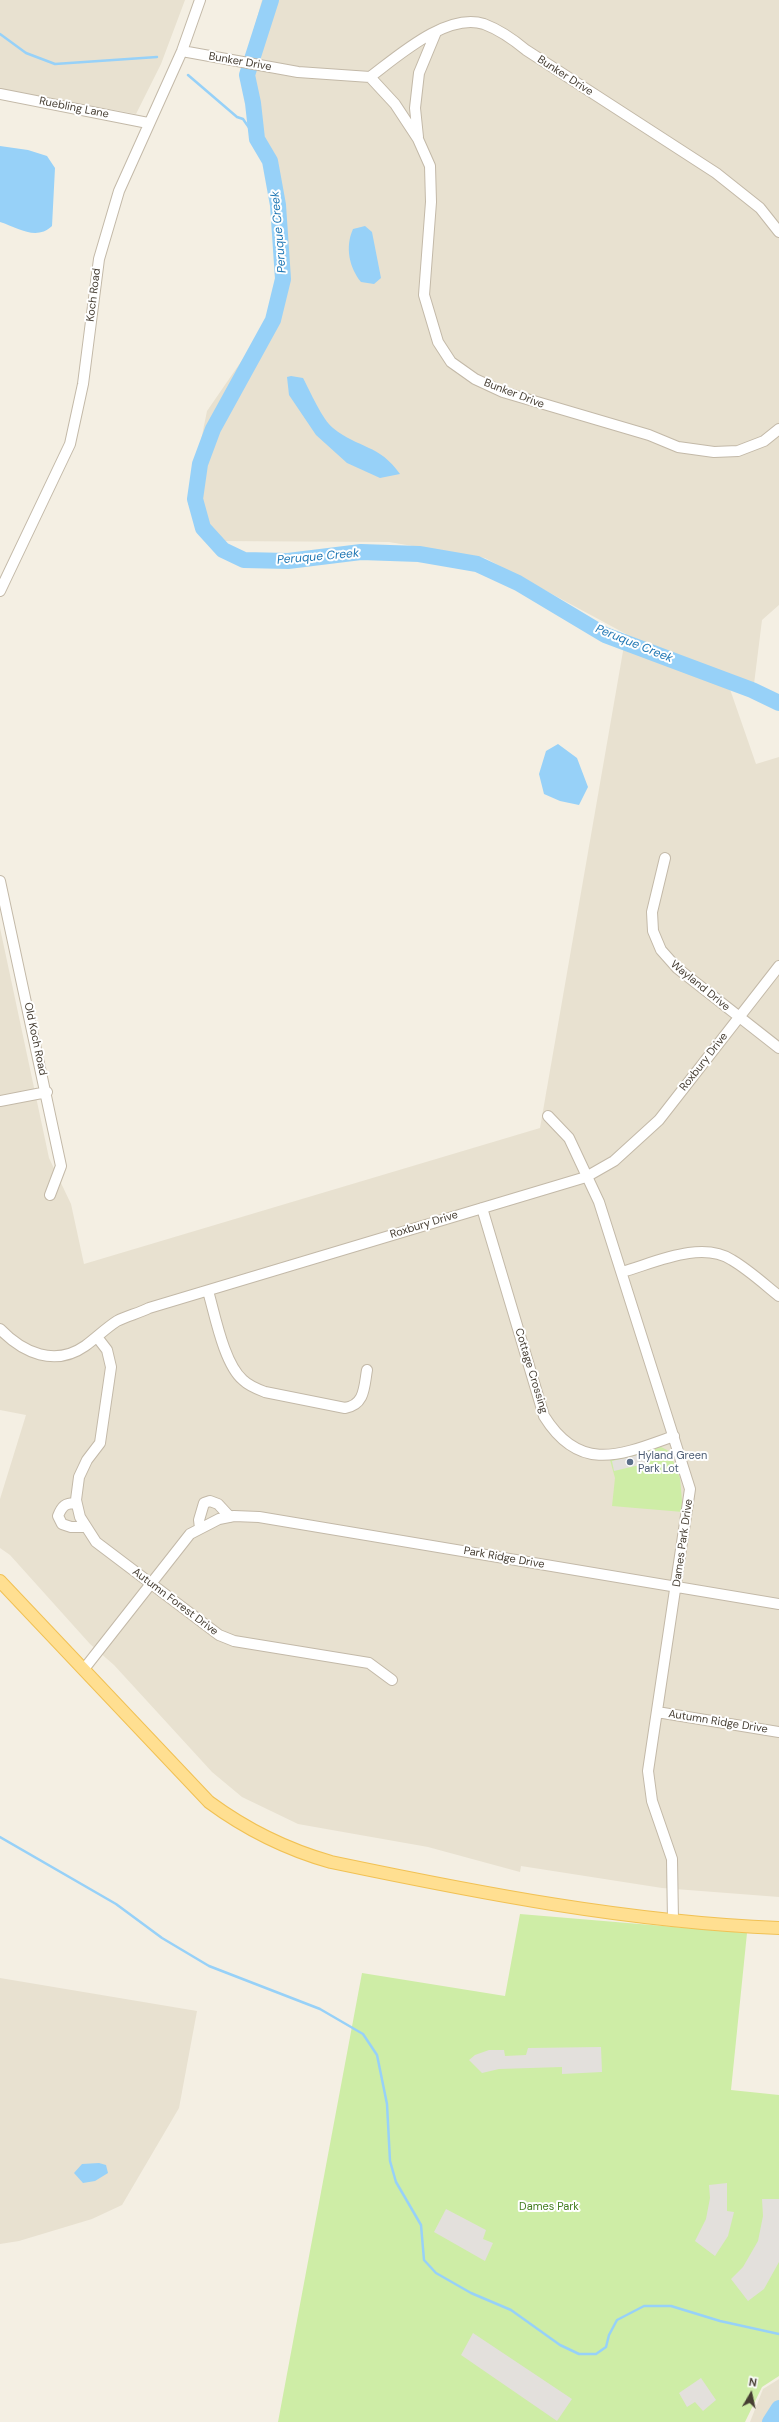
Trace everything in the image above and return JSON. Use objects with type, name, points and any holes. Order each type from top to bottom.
[{"type":"main road","points":[[0,1581],[209,1802],[237,1823],[267,1840],[299,1853],[362,1869],[572,1907],[673,1921],[779,1928]]},
{"type":"street","name":"Koch Road","points":[[1,584],[70,444],[83,384],[99,260],[119,191],[148,123],[182,51],[200,0]]},
{"type":"street","name":"Bunker Drive","points":[[182,51],[298,72],[370,77],[436,32],[461,22],[484,24],[509,37],[526,50],[716,173],[760,208],[779,232]]},
{"type":"street","name":"Bunker Drive","points":[[418,139],[415,108],[419,73],[436,32]]},
{"type":"street","name":"Bunker Drive","points":[[370,77],[395,104],[418,139],[430,166],[431,202],[424,295],[438,342],[450,362],[475,379],[503,392],[649,435],[678,447],[714,452],[738,450],[764,441],[779,429]]},
{"type":"street","name":"Ruebling Lane","points":[[0,94],[148,123]]},
{"type":"street","name":"Wayland Drive","points":[[665,858],[652,912],[653,931],[661,950],[676,968],[779,1048]]},
{"type":"street","name":"Old Koch Road","points":[[0,881],[47,1092],[61,1166],[50,1195]]},
{"type":"street","name":"Roxbury Drive","points":[[0,1329],[16,1345],[31,1353],[51,1356],[68,1354],[84,1347],[116,1322],[135,1314],[586,1176],[614,1161],[659,1120],[779,966]]},
{"type":"street","points":[[0,1101],[47,1092]]},
{"type":"street","name":"Dames Park Drive","points":[[548,1116],[568,1138],[599,1202],[690,1489],[677,1587],[648,1771],[652,1801],[672,1859],[673,1921]]},
{"type":"street","name":"Cottage Crossing","points":[[482,1208],[544,1416],[559,1437],[578,1449],[603,1456],[624,1454],[674,1436]]},
{"type":"street","points":[[622,1272],[697,1250],[714,1252],[731,1259],[779,1296]]},
{"type":"street","points":[[208,1291],[231,1365],[242,1380],[253,1388],[265,1392],[344,1408],[352,1407],[362,1397],[367,1370]]},
{"type":"street","name":"Autumn Forest Drive","points":[[97,1337],[106,1350],[111,1367],[100,1443],[87,1460],[79,1477],[76,1502],[86,1527],[96,1542],[220,1635],[234,1642],[369,1663],[392,1680]]},
{"type":"street","points":[[200,1528],[200,1511],[204,1503],[210,1501],[218,1504],[230,1517]]},
{"type":"street","points":[[76,1502],[68,1503],[61,1508],[58,1516],[62,1524],[71,1527],[86,1527]]},
{"type":"street","name":"Park Ridge Drive","points":[[84,1669],[151,1584],[176,1549],[190,1534],[219,1519],[230,1517],[259,1517],[779,1604]]},
{"type":"street","name":"Autumn Ridge Drive","points":[[657,1712],[779,1732]]},
{"type":"shaded area","points":[[0,0],[185,0],[161,64],[136,114],[0,89]]},
{"type":"shaded area","points":[[262,0],[779,0],[779,605],[762,620],[754,684],[724,672],[756,764],[779,757],[779,1897],[662,1888],[521,1866],[520,1872],[428,1847],[298,1824],[242,1797],[212,1772],[114,1665],[90,1644],[10,1555],[0,1548],[0,1499],[26,1415],[0,1410],[0,928],[49,1158],[71,1204],[84,1264],[540,1128],[626,634],[485,558],[389,542],[214,541],[188,504],[207,411],[267,324],[285,274],[248,67],[249,46]]},
{"type":"shaded area","name":"Hyland Green Park Lot","points":[[646,1453],[648,1463],[614,1471],[612,1461]]},
{"type":"shaded area","points":[[0,1978],[197,2011],[179,2108],[122,2205],[92,2219],[19,2241],[0,2244]]},
{"type":"shaded area","points":[[601,2047],[602,2072],[562,2074],[562,2067],[499,2069],[482,2073],[469,2060],[475,2055],[489,2050],[504,2050],[505,2056],[526,2055],[528,2048]]},
{"type":"shaded area","points":[[727,2183],[727,2211],[734,2212],[728,2236],[715,2256],[695,2241],[706,2219],[710,2198],[709,2185]]},
{"type":"shaded area","points":[[762,2199],[779,2199],[779,2262],[764,2289],[748,2301],[731,2279],[743,2267],[758,2241],[763,2216]]},
{"type":"shaded area","points":[[446,2209],[486,2230],[483,2239],[493,2243],[485,2261],[434,2232]]},
{"type":"shaded area","points":[[473,2333],[572,2399],[557,2421],[461,2355]]},
{"type":"shaded area","points":[[701,2378],[716,2400],[703,2411],[695,2402],[687,2407],[679,2393]]},
{"type":"shaded area","points":[[779,2379],[779,2422],[750,2422],[763,2389]]},
{"type":"green space","points":[[661,1447],[669,1451],[680,1478],[683,1512],[612,1506],[615,1478],[610,1460]]},
{"type":"green space","name":"Dames Park","points":[[520,1914],[747,1933],[731,2090],[779,2095],[779,2376],[762,2387],[745,2422],[278,2422],[362,1973],[505,1996]]},
{"type":"water","points":[[0,146],[28,150],[47,156],[55,168],[52,226],[46,230],[40,233],[27,232],[0,222]]},
{"type":"water","points":[[365,226],[372,232],[381,278],[374,284],[361,282],[354,270],[350,257],[349,243],[353,229]]},
{"type":"water","points":[[291,376],[303,378],[321,412],[333,428],[342,435],[384,457],[400,474],[380,478],[347,463],[316,435],[289,395],[287,377]]},
{"type":"water","points":[[558,744],[577,758],[588,787],[579,805],[560,801],[544,794],[539,774],[546,751]]},
{"type":"water","points":[[99,2163],[106,2165],[108,2173],[95,2181],[83,2183],[74,2173],[82,2164]]},
{"type":"waterway","name":"Peruque Creek","points":[[271,0],[247,75],[253,103],[257,139],[270,161],[278,205],[283,279],[273,320],[213,429],[200,464],[195,499],[203,528],[223,550],[244,560],[288,561],[361,552],[419,554],[477,564],[518,583],[605,635],[752,690],[779,703]]},
{"type":"waterway","points":[[0,34],[26,53],[55,64],[157,57]]},
{"type":"waterway","points":[[188,75],[237,117],[243,119],[257,139]]},
{"type":"waterway","points":[[0,1837],[116,1904],[162,1938],[209,1966],[320,2009],[363,2034],[377,2055],[387,2104],[390,2161],[396,2182],[421,2225],[424,2260],[436,2273],[471,2293],[511,2310],[560,2345],[579,2354],[596,2354],[606,2347],[609,2335],[617,2320],[644,2306],[671,2306],[720,2321],[779,2334]]},
{"type":"waterway","name":"Peruque Creek","points":[[770,2422],[779,2408]]},
{"type":"place","name":"Hyland Green Park Lot","points":[[630,1462]]}]
